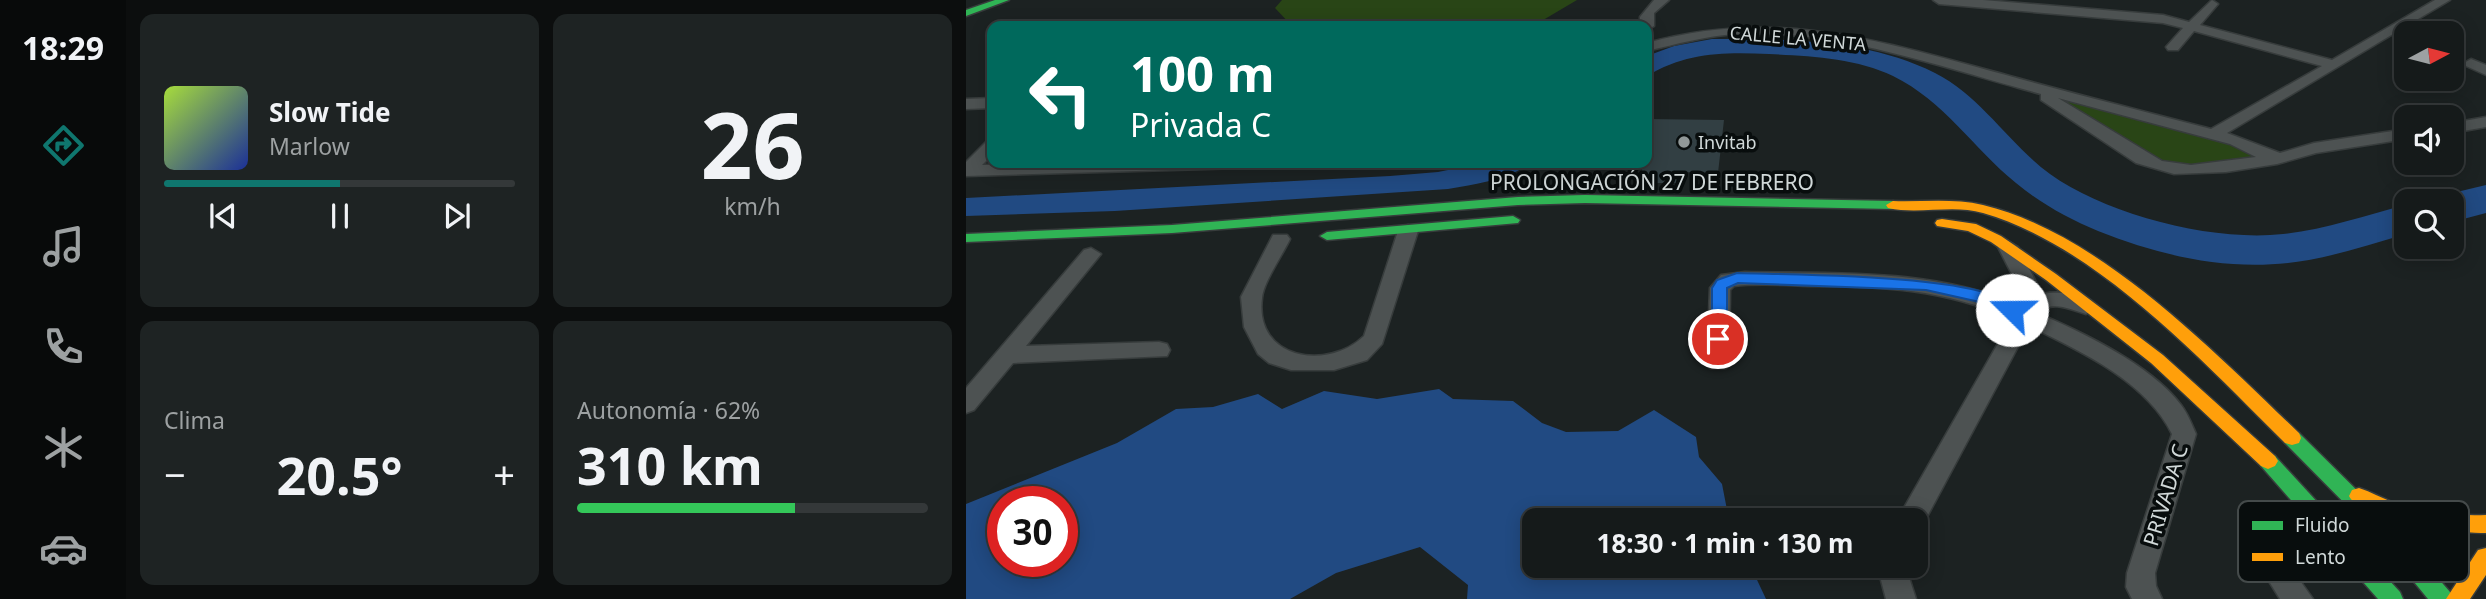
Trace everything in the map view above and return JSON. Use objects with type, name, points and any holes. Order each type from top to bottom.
[{"type":"street","points":[[966,13],[1004,0]]},
{"type":"street","points":[[1646,21],[1648,10],[1663,0]]},
{"type":"street","points":[[1939,0],[2156,18],[2332,64]]},
{"type":"street","points":[[2213,135],[2444,0]]},
{"type":"street","points":[[2173,47],[2212,4]]},
{"type":"street","name":"CALLE LA VENTA","points":[[1652,44],[1703,32],[1768,31],[1869,44],[2236,141],[2314,148]]},
{"type":"street","points":[[2471,63],[2486,71]]},
{"type":"street","name":"CALLE LA VENTA","points":[[2030,86],[2142,159],[2159,166],[2189,170],[2284,158],[2314,148],[2394,136]]},
{"type":"street","points":[[966,104],[987,103]]},
{"type":"street","points":[[2464,126],[2486,122]]},
{"type":"street","name":"CALLE LA VENTA","points":[[2236,141],[2263,154],[2284,158]]},
{"type":"street","points":[[966,171],[987,151]]},
{"type":"street","points":[[966,171],[1069,168]]},
{"type":"street","name":"PROLONGACIÓN 27 DE FEBRERO","points":[[1286,239],[1520,220],[1518,201]]},
{"type":"street","name":"PROLONGACIÓN 27 DE FEBRERO","points":[[966,238],[1172,229],[1518,201],[1961,205],[2002,214],[2038,230],[2086,258],[2165,320],[2356,501]]},
{"type":"street","points":[[1764,202],[1765,223]]},
{"type":"street","points":[[1922,223],[1971,227],[2008,247],[2204,398],[2306,501]]},
{"type":"street","points":[[1286,239],[1251,297],[1255,327],[1266,348],[1277,357],[1291,362],[1334,362],[1359,354],[1374,339],[1408,231]]},
{"type":"street","points":[[1918,508],[2027,312],[2033,293],[2008,247]]},
{"type":"street","points":[[1067,255],[1098,253]]},
{"type":"street","points":[[966,404],[1098,253]]},
{"type":"street","name":"PRIVADA C","points":[[1718,362],[1718,293],[1723,283],[1737,278],[1943,287],[2027,312],[2135,376],[2169,404],[2182,426],[2181,446],[2141,573],[2141,587],[2147,599]]},
{"type":"street","points":[[2027,312],[2046,300],[2067,300],[2094,311]]},
{"type":"street","points":[[1010,355],[1159,350]]},
{"type":"street","points":[[2334,478],[2369,501]]},
{"type":"street","points":[[2294,487],[2304,501]]},
{"type":"street","points":[[2469,582],[2486,557]]},
{"type":"street","points":[[1895,578],[1901,599]]},
{"type":"street","points":[[2285,582],[2298,599]]},
{"type":"street","points":[[2361,582],[2370,599]]},
{"type":"street","points":[[2377,582],[2392,599]]},
{"type":"street","name":"PROLONGACIÓN 27 DE FEBRERO","points":[[2428,582],[2442,599]]},
{"type":"street","points":[[2457,599],[2469,582]]},
{"type":"green space","points":[[1282,0],[1577,0],[1541,21],[1287,21],[1275,8]]},
{"type":"green space","points":[[2030,86],[2236,141],[2267,160],[2167,168]]},
{"type":"water","points":[[1712,39],[1826,43],[1882,53],[1935,73],[1951,83],[1967,94],[2021,149],[2050,174],[2074,189],[2130,213],[2194,229],[2255,235],[2298,232],[2394,208],[2394,238],[2334,255],[2282,264],[2228,264],[2149,249],[2087,226],[2035,197],[2000,169],[1928,98],[1879,70],[1816,57],[1737,53],[1691,58],[1652,73],[1652,54],[1674,46]]},
{"type":"water","points":[[1458,168],[1523,168],[1480,183],[1448,189],[1115,211],[966,216],[966,198],[1438,172]]},
{"type":"water","points":[[2486,185],[2486,213],[2464,219],[2464,190]]},
{"type":"water","points":[[1439,389],[1453,399],[1513,401],[1542,423],[1566,432],[1618,431],[1654,410],[1696,437],[1699,457],[1722,484],[1727,508],[1522,508],[1522,578],[1756,578],[1766,599],[1467,599],[1468,585],[1420,547],[1336,573],[1290,599],[966,599],[966,504],[987,496],[987,577],[1078,577],[1078,486],[1011,486],[1117,443],[1176,409],[1213,407],[1258,394],[1282,409],[1324,391],[1377,399]]},
{"type":"building","name":"Invitab","points":[[1652,119],[1724,120],[1718,173],[1677,172],[1676,183],[1640,183],[1642,168],[1652,168]]},
{"type":"traffic: fast","points":[[966,13],[1004,0]]},
{"type":"traffic: fast","points":[[966,238],[1172,229],[1518,201],[1585,199],[1893,205]]},
{"type":"traffic: fast","points":[[1327,236],[1513,220]]},
{"type":"traffic: fast","points":[[2292,438],[2355,501]]},
{"type":"traffic: fast","points":[[2268,461],[2304,501]]},
{"type":"traffic: fast","points":[[2377,582],[2392,599]]},
{"type":"traffic: fast","points":[[2428,582],[2442,599]]},
{"type":"traffic: slow","points":[[1893,205],[1981,208],[2018,222],[2070,249],[2105,271],[2171,323],[2292,438]]},
{"type":"traffic: slow","points":[[1942,223],[1971,227],[1996,239],[2051,277],[2157,359],[2268,461]]},
{"type":"traffic: slow","points":[[2359,496],[2370,501]]},
{"type":"traffic: slow","points":[[2469,523],[2486,524]]},
{"type":"traffic: slow","points":[[2469,582],[2486,557]]},
{"type":"traffic: slow","points":[[2457,599],[2469,582]]},
{"type":"place","name":"Invitab","points":[[1684,142]]},
{"type":"route","points":[[1718,339],[1718,293],[1723,283],[1737,278],[1926,285],[1979,297],[2012,310]]}]
